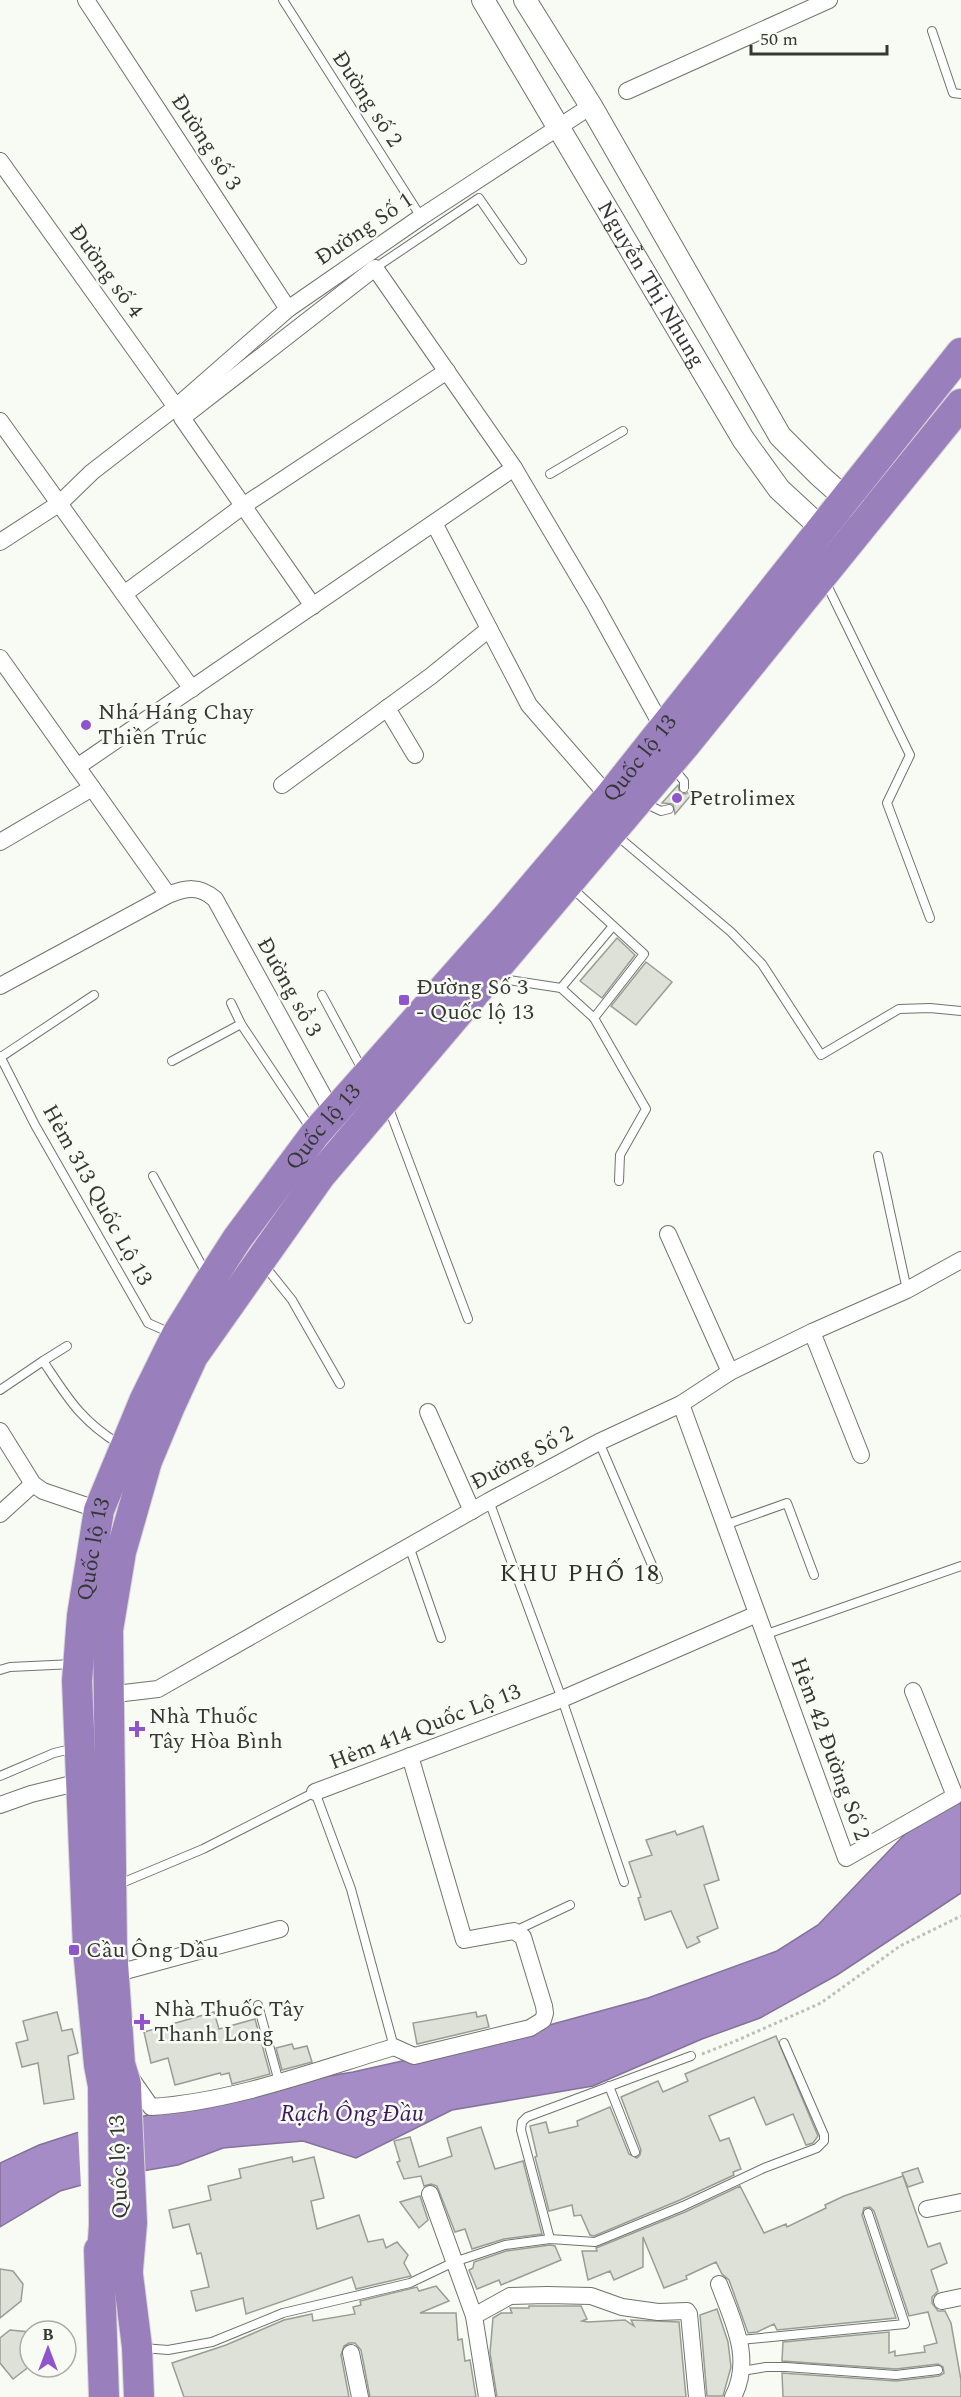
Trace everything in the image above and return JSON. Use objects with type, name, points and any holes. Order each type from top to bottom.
[{"type":"highway","name":"Quốc lộ 13","points":[[110,2065],[114,1974],[107,1695],[110,1619],[121,1552],[147,1461],[193,1356],[320,1176],[350,1140],[639,800],[677,776],[822,575],[845,499],[961,353]]},
{"type":"highway","name":"Quốc lộ 13","points":[[104,2397],[115,2270],[111,2115],[126,2084],[110,2065],[88,1949],[78,1747],[78,1664],[82,1616],[99,1510],[145,1399],[176,1336],[237,1239],[323,1124],[508,916],[664,730],[833,539],[868,519],[961,404]]},
{"type":"highway","name":"Quốc lộ 13","points":[[115,2270],[137,2347],[139,2397]]},
{"type":"street","name":"Đường số 3","points":[[87,0],[288,309]]},
{"type":"street","name":"Nguyễn Thị Nhung","points":[[483,0],[743,439],[779,489],[833,539]]},
{"type":"street","name":"Nguyễn Thị Nhung","points":[[525,0],[591,106],[780,436],[794,452],[868,519]]},
{"type":"street","points":[[627,91],[829,0]]},
{"type":"street","name":"Đường Số 1","points":[[60,503],[92,472],[176,407],[288,309],[421,217],[591,106]]},
{"type":"street","name":"Đường số 4","points":[[0,161],[176,407]]},
{"type":"street","points":[[313,606],[182,418],[375,268],[514,468],[530,486],[664,730]]},
{"type":"street","points":[[124,594],[243,506],[447,371]]},
{"type":"street","points":[[0,421],[192,689]]},
{"type":"street","points":[[77,767],[514,468]]},
{"type":"street","points":[[0,542],[60,503]]},
{"type":"street","points":[[434,523],[529,705],[609,797]]},
{"type":"street","points":[[282,785],[489,629]]},
{"type":"street","points":[[3,669],[77,767],[168,895]]},
{"type":"street","points":[[387,708],[415,754]]},
{"type":"street","points":[[0,842],[92,788]]},
{"type":"street","name":"Đường sổ 3","points":[[0,986],[168,895],[189,888],[207,892],[215,899],[323,1124],[350,1140]]},
{"type":"street","points":[[668,1234],[730,1372]]},
{"type":"street","name":"Đường Số 2","points":[[107,1695],[158,1689],[489,1501],[599,1442],[681,1404],[730,1372],[906,1290],[961,1260]]},
{"type":"street","points":[[812,1332],[861,1455]]},
{"type":"street","name":"Hẻm 42 Đường Số 2","points":[[681,1404],[846,1857],[955,1796],[913,1691]]},
{"type":"street","points":[[428,1412],[472,1511]]},
{"type":"street","points":[[0,1431],[33,1484],[43,1491],[99,1510]]},
{"type":"street","points":[[0,1514],[33,1484]]},
{"type":"street","name":"Hẻm 414 Quốc Lộ 13","points":[[315,1792],[562,1699],[757,1614]]},
{"type":"street","points":[[110,2065],[151,2107],[173,2106],[279,2082],[394,2047],[414,2056],[530,2028],[543,2020],[544,2006],[522,1936],[514,1931],[464,1940],[410,1756]]},
{"type":"street","points":[[0,1805],[31,1794],[80,1782]]},
{"type":"street","points":[[114,1974],[280,1929]]},
{"type":"street","points":[[430,2194],[474,2316],[487,2397]]},
{"type":"street","points":[[927,2209],[961,2202]]},
{"type":"street","points":[[719,2284],[740,2340],[742,2371],[733,2397]]},
{"type":"street","points":[[474,2316],[510,2296],[547,2295],[591,2296],[622,2307],[658,2312],[687,2311],[697,2397]]},
{"type":"street","points":[[942,2301],[961,2297]]},
{"type":"street","points":[[351,2354],[360,2397]]},
{"type":"lane","name":"Đường số 2","points":[[283,0],[421,217]]},
{"type":"lane","points":[[932,31],[953,93],[961,94]]},
{"type":"lane","points":[[375,268],[478,198],[522,260]]},
{"type":"lane","points":[[550,474],[623,431]]},
{"type":"lane","points":[[822,575],[910,755],[887,803],[930,918]]},
{"type":"lane","points":[[639,800],[661,811],[669,809]]},
{"type":"lane","points":[[613,832],[731,932],[762,964],[821,1055],[899,1010],[930,1008],[961,1011]]},
{"type":"lane","points":[[567,884],[644,954],[594,1018]]},
{"type":"lane","points":[[561,988],[614,926]]},
{"type":"lane","points":[[489,977],[561,988],[594,1018],[646,1109],[620,1155],[619,1181]]},
{"type":"lane","name":"Hẻm 313 Quốc Lộ 13","points":[[94,995],[0,1057],[35,1125],[148,1323],[176,1336]]},
{"type":"lane","points":[[322,995],[366,1076]]},
{"type":"lane","points":[[231,1003],[241,1024],[323,1124]]},
{"type":"lane","points":[[172,1061],[241,1024]]},
{"type":"lane","points":[[386,1100],[468,1318]]},
{"type":"lane","points":[[878,1156],[906,1290]]},
{"type":"lane","points":[[153,1176],[210,1281]]},
{"type":"lane","points":[[260,1260],[292,1300],[340,1384]]},
{"type":"lane","points":[[0,1390],[67,1346]]},
{"type":"lane","points":[[43,1361],[83,1418],[97,1431],[125,1447]]},
{"type":"lane","points":[[599,1442],[658,1579]]},
{"type":"lane","points":[[489,1501],[562,1699],[624,1882]]},
{"type":"lane","points":[[725,1525],[787,1503],[814,1575]]},
{"type":"lane","points":[[409,1546],[441,1638]]},
{"type":"lane","name":"Hẻm 42 Đường Số 2","points":[[764,1635],[961,1566]]},
{"type":"lane","points":[[0,1670],[10,1667],[78,1664]]},
{"type":"lane","points":[[0,1776],[54,1753],[78,1747]]},
{"type":"lane","points":[[315,1792],[351,1889],[394,2047]]},
{"type":"lane","name":"Hẻm 414 Quốc Lộ 13","points":[[112,1887],[203,1849],[315,1792]]},
{"type":"lane","points":[[514,1931],[570,1905]]},
{"type":"lane","points":[[258,2005],[279,2082]]},
{"type":"lane","points":[[137,2347],[168,2350],[212,2342],[283,2313],[410,2283],[454,2262],[506,2245],[550,2239],[595,2242],[683,2206],[764,2168],[817,2148],[824,2141],[824,2134],[783,2043]]},
{"type":"lane","points":[[550,2239],[521,2130],[522,2122],[527,2117],[691,2056]]},
{"type":"lane","points":[[609,2086],[635,2152]]},
{"type":"lane","points":[[740,2340],[905,2324],[868,2213]]},
{"type":"lane","points":[[742,2371],[766,2367],[786,2367],[896,2375],[938,2370]]},
{"type":"path","points":[[691,2056],[738,2040],[821,2003],[900,1946],[961,1916]]},
{"type":"water","name":"Rạch Ông Đầu","points":[[961,1797],[961,1893],[837,1975],[760,2018],[702,2039],[593,2086],[452,2110],[356,2158],[303,2141],[223,2148],[178,2165],[118,2175],[60,2191],[0,2227],[0,2163],[39,2145],[76,2133],[256,2088],[353,2072],[487,2042],[648,1998],[777,1951],[818,1925],[905,1834]]},
{"type":"pier","points":[[136,2116],[119,2177],[81,2187],[78,2130]]},
{"type":"building","name":"Petrolimex","points":[[678,785],[680,793],[692,794],[675,814],[673,804],[662,803]]},
{"type":"building","points":[[617,938],[635,955],[602,998],[580,981]]},
{"type":"building","points":[[646,962],[672,982],[636,1025],[611,1006]]},
{"type":"building","points":[[703,1826],[719,1880],[704,1885],[718,1928],[697,1937],[700,1942],[687,1948],[671,1911],[645,1920],[638,1898],[641,1897],[629,1862],[652,1855],[646,1840],[675,1831],[677,1835]]},
{"type":"building","points":[[57,2012],[62,2031],[72,2029],[78,2053],[68,2056],[74,2099],[44,2104],[38,2063],[22,2067],[16,2043],[28,2040],[23,2021]]},
{"type":"building","points":[[214,2012],[219,2029],[255,2019],[270,2074],[232,2084],[229,2073],[221,2075],[220,2073],[175,2085],[168,2058],[151,2063],[144,2032]]},
{"type":"building","points":[[476,2012],[477,2017],[486,2015],[489,2027],[417,2044],[413,2023]]},
{"type":"building","points":[[776,2036],[818,2136],[813,2143],[806,2145],[793,2114],[766,2125],[754,2097],[709,2116],[720,2141],[729,2138],[741,2169],[733,2172],[734,2175],[594,2236],[590,2235],[581,2215],[574,2216],[572,2205],[549,2211],[535,2157],[537,2156],[530,2126],[546,2122],[549,2133],[578,2126],[577,2121],[610,2107],[629,2154],[637,2158],[641,2150],[621,2097],[658,2081],[663,2092],[688,2081],[685,2074]]},
{"type":"building","points":[[292,2044],[294,2049],[307,2046],[312,2062],[282,2070],[276,2048]]},
{"type":"building","points":[[481,2127],[495,2169],[523,2161],[542,2234],[504,2239],[472,2249],[465,2229],[455,2232],[437,2186],[431,2184],[424,2186],[421,2176],[404,2179],[397,2162],[400,2161],[394,2141],[410,2137],[419,2167],[452,2156],[447,2138]]},
{"type":"building","points":[[292,2157],[293,2162],[314,2157],[324,2198],[311,2201],[317,2229],[359,2215],[368,2242],[383,2239],[386,2248],[397,2242],[408,2255],[404,2263],[411,2276],[356,2289],[352,2277],[246,2314],[243,2298],[196,2311],[191,2291],[209,2287],[201,2253],[197,2254],[189,2224],[173,2228],[169,2210],[211,2200],[208,2186],[241,2178],[239,2169]]},
{"type":"building","points":[[918,2168],[923,2182],[908,2187],[902,2173]]},
{"type":"building","points":[[903,2176],[928,2247],[940,2243],[947,2263],[931,2270],[938,2291],[932,2297],[932,2303],[938,2311],[945,2311],[951,2323],[961,2380],[961,2397],[783,2397],[782,2373],[896,2381],[939,2376],[944,2373],[943,2367],[938,2364],[896,2369],[782,2361],[783,2342],[889,2332],[889,2353],[895,2351],[895,2356],[925,2352],[924,2346],[937,2343],[928,2312],[909,2316],[874,2211],[870,2207],[864,2208],[862,2215],[896,2318],[777,2330],[774,2324],[757,2332],[748,2333],[729,2280],[722,2274],[716,2262],[686,2276],[687,2279],[664,2288],[643,2237],[643,2267],[614,2280],[610,2271],[588,2280],[582,2251],[597,2251],[596,2248],[685,2212],[740,2186],[764,2233],[786,2224],[787,2227],[826,2208],[825,2205],[844,2196]]},
{"type":"building","points":[[420,2196],[428,2220],[419,2228],[400,2202]]},
{"type":"building","points":[[555,2246],[561,2260],[501,2285],[499,2280],[477,2289],[469,2270],[473,2268],[474,2262],[506,2251]]},
{"type":"building","points":[[0,2269],[13,2271],[23,2284],[21,2301],[0,2318]]},
{"type":"building","points":[[436,2286],[449,2301],[420,2313],[456,2313],[458,2340],[462,2339],[465,2361],[470,2360],[476,2397],[370,2397],[361,2350],[355,2343],[349,2343],[344,2346],[341,2355],[349,2397],[184,2397],[172,2363],[226,2345],[284,2320],[312,2314],[313,2321],[355,2314],[353,2307],[361,2305],[360,2301],[417,2287],[419,2291]]},
{"type":"building","points":[[529,2306],[581,2306],[587,2319],[582,2321],[588,2322],[625,2320],[634,2326],[631,2320],[679,2322],[686,2397],[497,2397],[490,2353],[493,2318],[501,2313],[512,2313],[510,2308],[529,2308]]},
{"type":"building","points":[[717,2309],[728,2342],[731,2367],[723,2396],[707,2396],[700,2315]]},
{"type":"building","points":[[10,2330],[18,2331],[18,2375],[13,2379],[0,2363],[0,2338]]},
{"type":"place","name":"Nhá Háng Chay Thiền Trúc","points":[[86,725]]},
{"type":"place","name":"Petrolimex","points":[[677,798]]},
{"type":"place","name":"Đường Số 3 - Quốc lộ 13","points":[[404,1000]]},
{"type":"place","name":"Nhà Thuốc Tây Hòa Bình","points":[[137,1729]]},
{"type":"place","name":"Cầu Ông Dầu","points":[[74,1950]]},
{"type":"place","name":"Nhà Thuốc Tây Thanh Long","points":[[142,2022]]},
{"type":"district","name":"KHU PHỐ 18","points":[[580,1574]]}]
